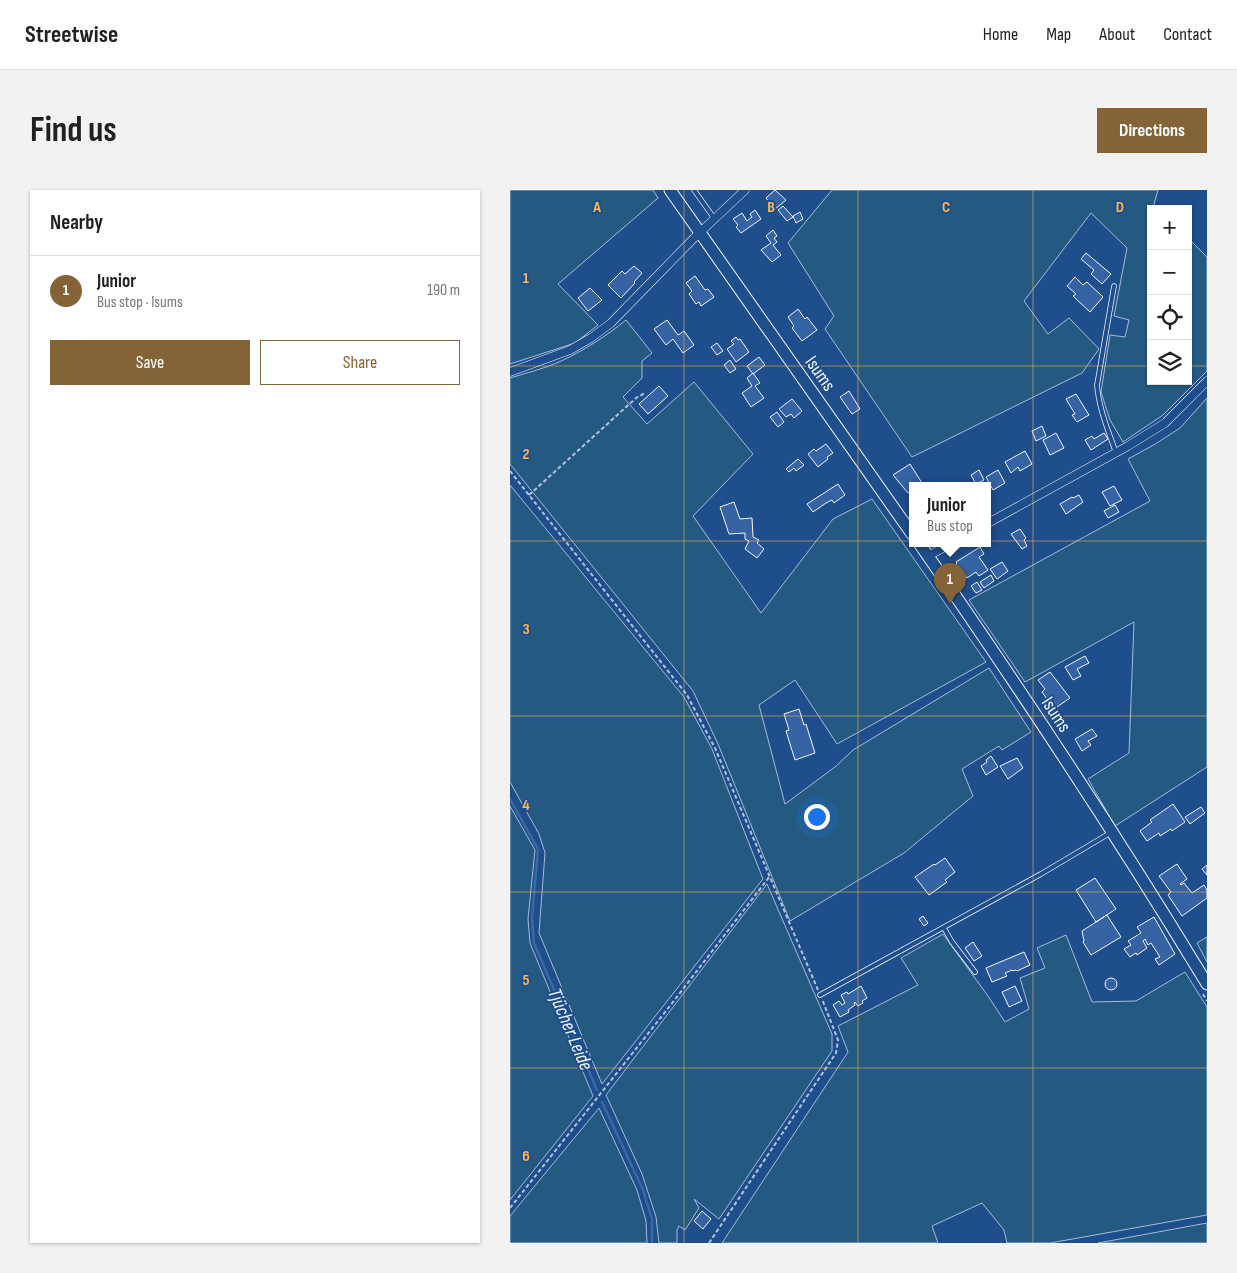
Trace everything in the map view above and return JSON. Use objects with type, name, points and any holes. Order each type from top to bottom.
[{"type":"main road","name":"Isums","points":[[670,190],[909,530]]},
{"type":"main road","name":"Isums","points":[[922,547],[1017,685],[1112,832],[1204,986]]},
{"type":"street","points":[[510,372],[570,350],[591,338],[611,323],[714,218],[745,190]]},
{"type":"street","points":[[991,521],[1116,453],[1165,423],[1207,381]]},
{"type":"street","points":[[928,556],[945,547]]},
{"type":"lane","points":[[694,190],[714,218]]},
{"type":"lane","points":[[1114,286],[1097,385],[1100,407],[1116,453]]},
{"type":"lane","points":[[820,995],[1041,874],[1112,832]]},
{"type":"lane","points":[[944,928],[952,942],[975,972]]},
{"type":"path","points":[[529,495],[636,398],[645,393]]},
{"type":"path","points":[[510,472],[687,695],[715,748],[838,1040],[836,1053],[710,1243]]},
{"type":"path","points":[[510,1208],[770,876]]},
{"type":"path","points":[[1204,986],[1207,1001]]},
{"type":"shaded area","points":[[510,190],[653,190],[658,198],[558,284],[598,325],[575,343],[510,364]]},
{"type":"shaded area","points":[[832,190],[1158,190],[1155,205],[1147,205],[1147,385],[1192,385],[1192,242],[1207,257],[1207,371],[1163,415],[1123,442],[1110,420],[1101,392],[1110,335],[1125,337],[1129,320],[1114,316],[1127,248],[1091,213],[1024,301],[1048,334],[1069,318],[1099,349],[1082,373],[912,457],[825,329],[834,316],[788,243]]},
{"type":"shaded area","points":[[626,320],[652,353],[642,361],[642,378],[623,397],[647,424],[694,382],[753,454],[693,516],[761,613],[833,519],[872,499],[986,662],[837,744],[795,680],[759,705],[785,804],[835,767],[853,750],[989,668],[1031,732],[1002,750],[999,746],[962,769],[973,796],[904,853],[790,921],[718,744],[693,691],[510,464],[510,378],[547,367],[568,358],[594,343]]},
{"type":"shaded area","points":[[1207,398],[1207,767],[1115,826],[1088,779],[1129,753],[1134,622],[1025,682],[969,600],[1150,501],[1128,459],[1180,428]]},
{"type":"shaded area","points":[[510,485],[684,697],[712,749],[763,879],[602,1084],[539,933],[545,853],[539,834],[510,782]]},
{"type":"shaded area","points":[[510,806],[535,850],[528,919],[530,943],[593,1096],[510,1200]]},
{"type":"shaded area","points":[[767,884],[832,1034],[832,1051],[719,1219],[694,1199],[699,1208],[685,1230],[679,1226],[677,1230],[677,1243],[659,1243],[656,1217],[642,1174],[606,1095]]},
{"type":"shaded area","points":[[943,934],[1005,1022],[1029,1009],[1020,978],[1045,968],[1037,948],[1066,935],[1092,1002],[1136,1001],[1185,972],[1207,1007],[1207,1215],[1050,1243],[1007,1243],[1004,1230],[982,1203],[932,1226],[938,1243],[722,1243],[848,1052],[838,1026],[918,985],[901,958]]},
{"type":"shaded area","points":[[1207,937],[1207,962],[1197,943]]},
{"type":"shaded area","points":[[599,1108],[637,1190],[646,1221],[647,1243],[510,1243],[510,1216]]},
{"type":"shaded area","points":[[1207,1223],[1207,1243],[1098,1243]]},
{"type":"building","points":[[775,190],[786,200],[775,209],[766,198]]},
{"type":"building","points":[[783,206],[793,217],[787,221],[778,210]]},
{"type":"building","points":[[755,210],[761,219],[741,233],[733,219],[742,213],[747,221],[752,217],[750,214]]},
{"type":"building","points":[[800,212],[803,219],[796,223],[793,216]]},
{"type":"building","points":[[773,230],[777,236],[774,238],[777,242],[773,245],[781,255],[772,262],[761,250],[771,243],[766,236]]},
{"type":"building","points":[[1086,253],[1111,274],[1102,284],[1091,274],[1094,270],[1081,259]]},
{"type":"building","points":[[634,266],[642,273],[621,298],[608,285],[622,271],[625,274]]},
{"type":"building","points":[[695,276],[705,290],[708,289],[714,297],[701,306],[699,302],[696,304],[689,294],[692,291],[686,283]]},
{"type":"building","points":[[1075,277],[1083,285],[1087,282],[1103,297],[1090,312],[1073,296],[1076,294],[1067,286]]},
{"type":"building","points":[[590,288],[602,300],[588,311],[578,298]]},
{"type":"building","points":[[798,309],[805,319],[807,317],[817,330],[802,341],[792,328],[794,326],[788,317]]},
{"type":"building","points":[[667,320],[678,335],[684,331],[694,345],[683,353],[673,339],[666,345],[654,329]]},
{"type":"building","points":[[736,337],[738,340],[740,339],[749,352],[736,362],[727,349],[734,344],[731,341]]},
{"type":"building","points":[[717,343],[723,351],[717,355],[711,347]]},
{"type":"building","points":[[759,357],[765,365],[753,374],[747,366]]},
{"type":"building","points":[[730,360],[736,369],[730,373],[724,365]]},
{"type":"building","points":[[753,373],[760,383],[755,386],[764,398],[751,407],[742,393],[752,386],[747,378]]},
{"type":"building","points":[[659,386],[668,396],[648,414],[639,404]]},
{"type":"building","points":[[849,391],[860,409],[852,414],[840,397]]},
{"type":"building","points":[[1076,394],[1089,415],[1077,422],[1072,415],[1075,414],[1066,399]]},
{"type":"building","points":[[792,399],[802,411],[794,418],[791,414],[786,417],[779,409]]},
{"type":"building","points":[[777,412],[784,422],[778,427],[770,417]]},
{"type":"building","points":[[1042,426],[1046,436],[1036,441],[1032,431]]},
{"type":"building","points":[[1056,433],[1064,448],[1050,455],[1043,440]]},
{"type":"building","points":[[1104,433],[1108,439],[1091,450],[1085,440],[1092,436],[1094,439]]},
{"type":"building","points":[[826,444],[833,453],[818,467],[808,454]]},
{"type":"building","points":[[1025,451],[1032,464],[1020,471],[1018,467],[1011,473],[1005,462]]},
{"type":"building","points":[[798,459],[804,465],[796,471],[794,468],[789,472],[786,469]]},
{"type":"building","points":[[910,464],[921,482],[909,482],[908,493],[893,475]]},
{"type":"building","points":[[979,470],[984,480],[975,482],[971,475]]},
{"type":"building","points":[[998,470],[1005,483],[993,490],[991,482],[989,482],[986,477]]},
{"type":"building","points":[[838,484],[845,495],[834,503],[832,500],[813,512],[807,504]]},
{"type":"building","points":[[1114,486],[1122,500],[1110,506],[1102,492]]},
{"type":"building","points":[[1079,495],[1083,502],[1066,514],[1060,504]]},
{"type":"building","points":[[734,502],[740,519],[752,518],[753,537],[759,540],[757,543],[764,549],[757,558],[745,549],[749,541],[745,539],[745,533],[729,534],[720,507]]},
{"type":"building","points":[[1115,505],[1119,512],[1108,518],[1104,511]]},
{"type":"building","points":[[1020,529],[1026,538],[1024,540],[1027,546],[1022,549],[1011,534]]},
{"type":"building","points":[[980,547],[984,554],[979,557],[988,570],[979,576],[976,572],[967,578],[961,569],[959,570],[956,562]]},
{"type":"building","points":[[1002,562],[1008,571],[997,579],[990,569]]},
{"type":"building","points":[[991,575],[994,581],[984,588],[980,582]]},
{"type":"building","points":[[977,582],[982,590],[976,593],[971,586]]},
{"type":"building","points":[[1085,656],[1089,663],[1077,669],[1081,676],[1073,680],[1065,667]]},
{"type":"building","points":[[1050,672],[1070,698],[1054,709],[1042,692],[1045,689],[1038,680]]},
{"type":"building","points":[[799,709],[815,753],[795,760],[786,731],[789,730],[784,714]]},
{"type":"building","points":[[1092,729],[1097,736],[1088,741],[1091,745],[1082,751],[1075,739]]},
{"type":"building","points":[[991,756],[998,767],[986,775],[981,766]]},
{"type":"building","points":[[1017,758],[1023,768],[1008,779],[1000,766]]},
{"type":"building","points":[[1173,804],[1185,822],[1172,831],[1171,829],[1160,836],[1159,833],[1147,841],[1140,831],[1152,822],[1150,820]]},
{"type":"building","points":[[1201,807],[1205,813],[1190,824],[1185,817]]},
{"type":"building","points":[[945,858],[955,872],[945,880],[947,882],[929,895],[915,877]]},
{"type":"building","points":[[1177,864],[1187,879],[1181,885],[1184,883],[1192,893],[1204,885],[1207,890],[1207,898],[1182,916],[1168,895],[1171,892],[1159,876]]},
{"type":"building","points":[[1207,865],[1207,875],[1202,869]]},
{"type":"building","points":[[1095,878],[1116,909],[1096,922],[1076,890]]},
{"type":"building","points":[[1107,915],[1121,937],[1091,955],[1083,942],[1082,931]]},
{"type":"building","points":[[923,916],[928,923],[924,926],[919,919]]},
{"type":"building","points":[[1154,917],[1175,954],[1159,965],[1155,959],[1160,957],[1151,943],[1148,945],[1145,939],[1143,941],[1147,948],[1137,955],[1136,953],[1130,957],[1124,949],[1131,945],[1128,941],[1141,933],[1137,927]]},
{"type":"building","points":[[973,942],[982,956],[974,961],[965,948]]},
{"type":"building","points":[[1024,952],[1030,965],[1017,971],[1012,970],[1005,973],[1007,976],[992,982],[986,968]]},
{"type":"building","points":[[1109,978],[1113,978],[1117,984],[1113,990],[1109,990],[1105,986],[1105,982]]},
{"type":"building","points":[[861,986],[867,998],[858,1006],[855,1002],[855,1005],[848,1010],[849,1012],[840,1017],[833,1005],[839,1001],[842,1005],[845,1003],[841,995],[847,992],[848,994]]},
{"type":"building","points":[[1015,986],[1022,1001],[1009,1007],[1002,992]]},
{"type":"building","points":[[702,1211],[711,1219],[703,1229],[694,1221]]},
{"type":"waterway","name":"Tjücher Leide","points":[[510,799],[538,849],[532,918],[534,943],[597,1090]]},
{"type":"waterway","name":"Tjücher Leide","points":[[602,1102],[643,1190],[652,1219],[652,1243]]},
{"type":"place","name":"Junior","points":[[950,604]]}]
